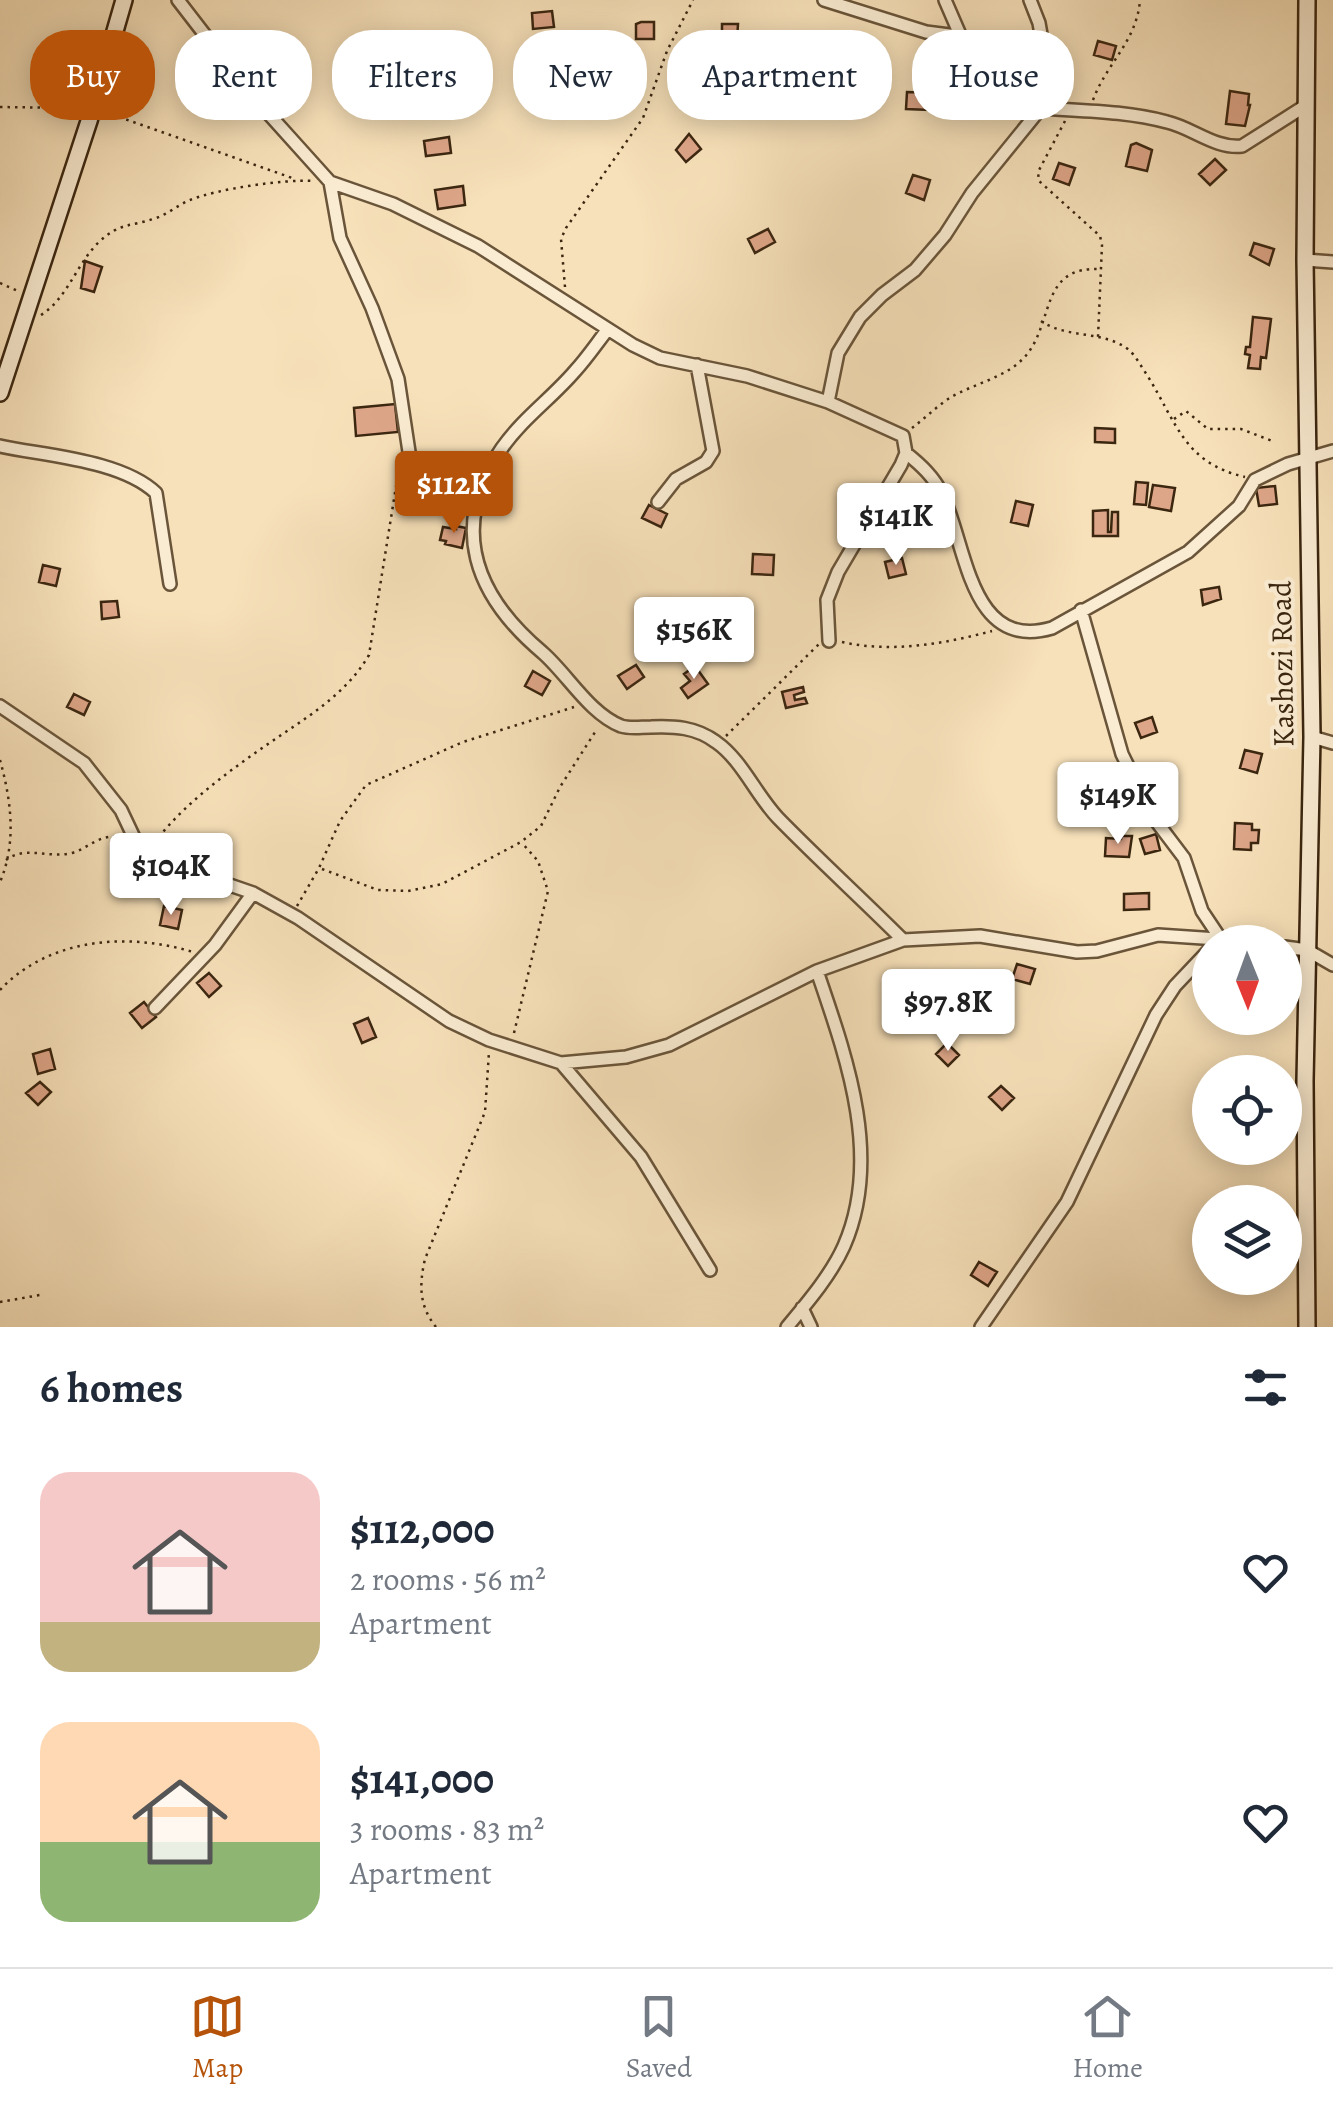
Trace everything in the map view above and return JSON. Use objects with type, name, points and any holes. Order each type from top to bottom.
[{"type":"main road","points":[[115,30],[124,0]]},
{"type":"main road","name":"Kashozi Road","points":[[1307,0],[1307,459],[1312,737],[1306,950],[1308,1327]]},
{"type":"main road","points":[[0,393],[89,120]]},
{"type":"street","points":[[178,0],[249,92],[330,182],[393,204],[478,246],[660,358],[747,376],[828,402],[903,436],[906,453],[838,572],[828,600],[829,640]]},
{"type":"street","points":[[824,0],[920,30]]},
{"type":"street","points":[[945,0],[957,30]]},
{"type":"street","points":[[1030,0],[1039,30]]},
{"type":"street","points":[[1074,110],[1166,121],[1234,147],[1242,146],[1305,106]]},
{"type":"street","points":[[828,402],[838,352],[860,317],[914,270],[945,235],[972,193],[1030,120]]},
{"type":"street","points":[[330,182],[340,238],[379,324],[398,379],[411,466],[431,473],[468,470],[496,458]]},
{"type":"street","points":[[1306,260],[1333,262]]},
{"type":"street","points":[[608,329],[574,372],[538,405],[496,458],[476,505],[473,548],[485,588],[517,632],[620,726],[680,727],[701,732],[718,743],[777,816],[903,940]]},
{"type":"street","points":[[658,502],[676,479],[706,462],[713,451],[697,366]]},
{"type":"street","points":[[0,446],[113,470],[146,483],[156,493],[170,584]]},
{"type":"street","points":[[906,453],[922,466],[942,493],[977,598],[992,618],[1008,627],[1040,631],[1188,552],[1239,506],[1255,480],[1269,471],[1333,451]]},
{"type":"street","points":[[1081,610],[1127,767],[1153,817],[1184,858],[1210,925]]},
{"type":"street","points":[[0,706],[84,763],[121,810],[134,842],[147,852],[186,871],[224,881],[292,915],[448,1021],[489,1040],[561,1063],[626,1057],[669,1045],[818,970],[903,940],[980,936],[1077,952],[1097,951],[1158,934],[1192,937]]},
{"type":"street","points":[[1312,737],[1333,743]]},
{"type":"street","points":[[156,1008],[253,894]]},
{"type":"street","points":[[1302,949],[1333,965]]},
{"type":"street","points":[[981,1327],[1068,1202],[1156,1015],[1192,968]]},
{"type":"street","points":[[787,1327],[844,1248],[854,1218],[861,1171],[848,1065],[818,970]]},
{"type":"street","points":[[561,1063],[641,1157],[710,1270]]},
{"type":"street","points":[[802,1308],[811,1327]]},
{"type":"path","points":[[567,302],[561,239],[643,118],[667,52],[694,0]]},
{"type":"path","points":[[1088,110],[1101,79],[1121,56],[1135,25],[1140,0]]},
{"type":"path","points":[[0,107],[30,107]]},
{"type":"path","points":[[127,120],[297,180]]},
{"type":"path","points":[[1066,120],[1038,172],[1039,181],[1100,236],[1098,337]]},
{"type":"path","points":[[36,318],[56,301],[88,254],[118,227],[154,219],[215,192],[297,180],[330,182]]},
{"type":"path","points":[[903,436],[948,399],[1016,366],[1035,342],[1062,279],[1081,268],[1100,269]]},
{"type":"path","points":[[0,283],[31,297]]},
{"type":"path","points":[[1041,321],[1054,330],[1098,337],[1129,350],[1184,443],[1202,461],[1229,474],[1255,480]]},
{"type":"path","points":[[1173,420],[1186,411],[1208,430],[1240,429],[1275,442]]},
{"type":"path","points":[[147,852],[180,812],[239,764],[329,702],[356,676],[368,655],[389,513],[400,463],[408,448]]},
{"type":"path","points":[[718,743],[812,648],[829,640],[870,649],[968,638],[1008,627]]},
{"type":"path","points":[[292,915],[340,821],[366,785],[463,742],[590,702]]},
{"type":"path","points":[[319,868],[378,890],[408,891],[442,884],[521,842],[541,826],[560,787],[606,715]]},
{"type":"path","points":[[0,760],[11,806],[11,835],[0,882]]},
{"type":"path","points":[[6,860],[25,852],[68,854],[108,836],[134,842]]},
{"type":"path","points":[[511,1048],[548,891],[538,860],[521,842]]},
{"type":"path","points":[[0,990],[26,968],[76,944],[140,943],[203,956]]},
{"type":"path","points":[[436,1327],[422,1300],[420,1283],[425,1259],[485,1112],[489,1040]]},
{"type":"path","points":[[0,1302],[40,1295]]},
{"type":"building","points":[[552,11],[554,27],[533,29],[532,13]]},
{"type":"building","points":[[654,22],[654,39],[647,39],[647,30],[636,30],[636,24]]},
{"type":"building","points":[[722,24],[738,24],[738,30],[722,30]]},
{"type":"building","points":[[1098,41],[1116,46],[1112,60],[1094,55]]},
{"type":"building","points":[[1230,91],[1249,94],[1245,126],[1226,124]]},
{"type":"building","points":[[907,92],[912,92],[912,109],[906,109]]},
{"type":"building","points":[[689,134],[701,149],[686,162],[676,150]]},
{"type":"building","points":[[449,137],[451,153],[426,156],[424,141]]},
{"type":"building","points":[[1136,143],[1152,150],[1147,171],[1126,166],[1131,145]]},
{"type":"building","points":[[1215,159],[1226,170],[1210,185],[1199,174]]},
{"type":"building","points":[[1059,163],[1075,168],[1069,185],[1053,179]]},
{"type":"building","points":[[913,175],[930,180],[924,200],[906,193]]},
{"type":"building","points":[[463,186],[465,205],[438,209],[435,190]]},
{"type":"building","points":[[768,229],[775,242],[755,253],[748,239]]},
{"type":"building","points":[[1254,243],[1274,249],[1269,265],[1250,255]]},
{"type":"building","points":[[85,261],[102,267],[94,292],[81,288]]},
{"type":"building","points":[[1253,317],[1271,319],[1266,358],[1261,357],[1260,369],[1248,368],[1250,355],[1245,354],[1246,347],[1250,347]]},
{"type":"building","points":[[395,404],[398,432],[356,436],[354,408]]},
{"type":"building","points":[[1095,428],[1115,429],[1115,443],[1095,442]]},
{"type":"building","points":[[1136,482],[1148,483],[1146,505],[1134,504]]},
{"type":"building","points":[[1153,485],[1175,488],[1171,511],[1149,507]]},
{"type":"building","points":[[1275,486],[1277,504],[1259,506],[1256,488]]},
{"type":"building","points":[[1016,501],[1033,505],[1028,526],[1011,522]]},
{"type":"building","points":[[649,505],[667,514],[661,527],[642,518]]},
{"type":"building","points":[[1108,510],[1108,532],[1112,512],[1118,512],[1118,536],[1093,536],[1093,511]]},
{"type":"building","points":[[443,527],[466,528],[462,548],[440,540]]},
{"type":"building","points":[[753,554],[774,555],[773,575],[752,574]]},
{"type":"building","points":[[902,558],[906,574],[889,578],[885,562]]},
{"type":"building","points":[[43,565],[60,569],[56,586],[39,582]]},
{"type":"building","points":[[1219,587],[1221,599],[1203,605],[1201,590]]},
{"type":"building","points":[[117,601],[119,617],[102,619],[101,602]]},
{"type":"building","points":[[636,665],[644,677],[627,689],[618,676]]},
{"type":"building","points":[[695,666],[708,684],[688,698],[681,688],[690,681],[684,674]]},
{"type":"building","points":[[533,671],[550,681],[542,695],[525,686]]},
{"type":"building","points":[[803,687],[804,692],[794,695],[795,700],[805,698],[807,703],[786,708],[782,692]]},
{"type":"building","points":[[74,694],[90,702],[84,715],[67,707]]},
{"type":"building","points":[[1152,717],[1157,732],[1141,738],[1135,723]]},
{"type":"building","points":[[1245,750],[1262,754],[1257,773],[1240,768]]},
{"type":"building","points":[[1235,823],[1252,824],[1252,830],[1259,830],[1258,843],[1251,843],[1251,850],[1234,849]]},
{"type":"building","points":[[1156,834],[1160,850],[1145,854],[1140,839]]},
{"type":"building","points":[[1132,836],[1129,857],[1105,856],[1106,838]]},
{"type":"building","points":[[1149,893],[1149,909],[1124,910],[1124,894]]},
{"type":"building","points":[[164,906],[182,910],[178,929],[160,925]]},
{"type":"building","points":[[1017,964],[1035,969],[1030,984],[1012,979]]},
{"type":"building","points":[[209,973],[221,986],[209,997],[197,983]]},
{"type":"building","points":[[144,1002],[156,1017],[142,1028],[130,1013]]},
{"type":"building","points":[[368,1018],[376,1037],[362,1043],[354,1024]]},
{"type":"building","points":[[947,1043],[959,1055],[948,1066],[936,1054]]},
{"type":"building","points":[[50,1049],[55,1069],[38,1074],[33,1054]]},
{"type":"building","points":[[40,1082],[51,1092],[38,1105],[26,1093]]},
{"type":"building","points":[[1001,1086],[1014,1098],[1002,1110],[989,1097]]},
{"type":"building","points":[[979,1262],[997,1272],[988,1286],[971,1275]]}]
